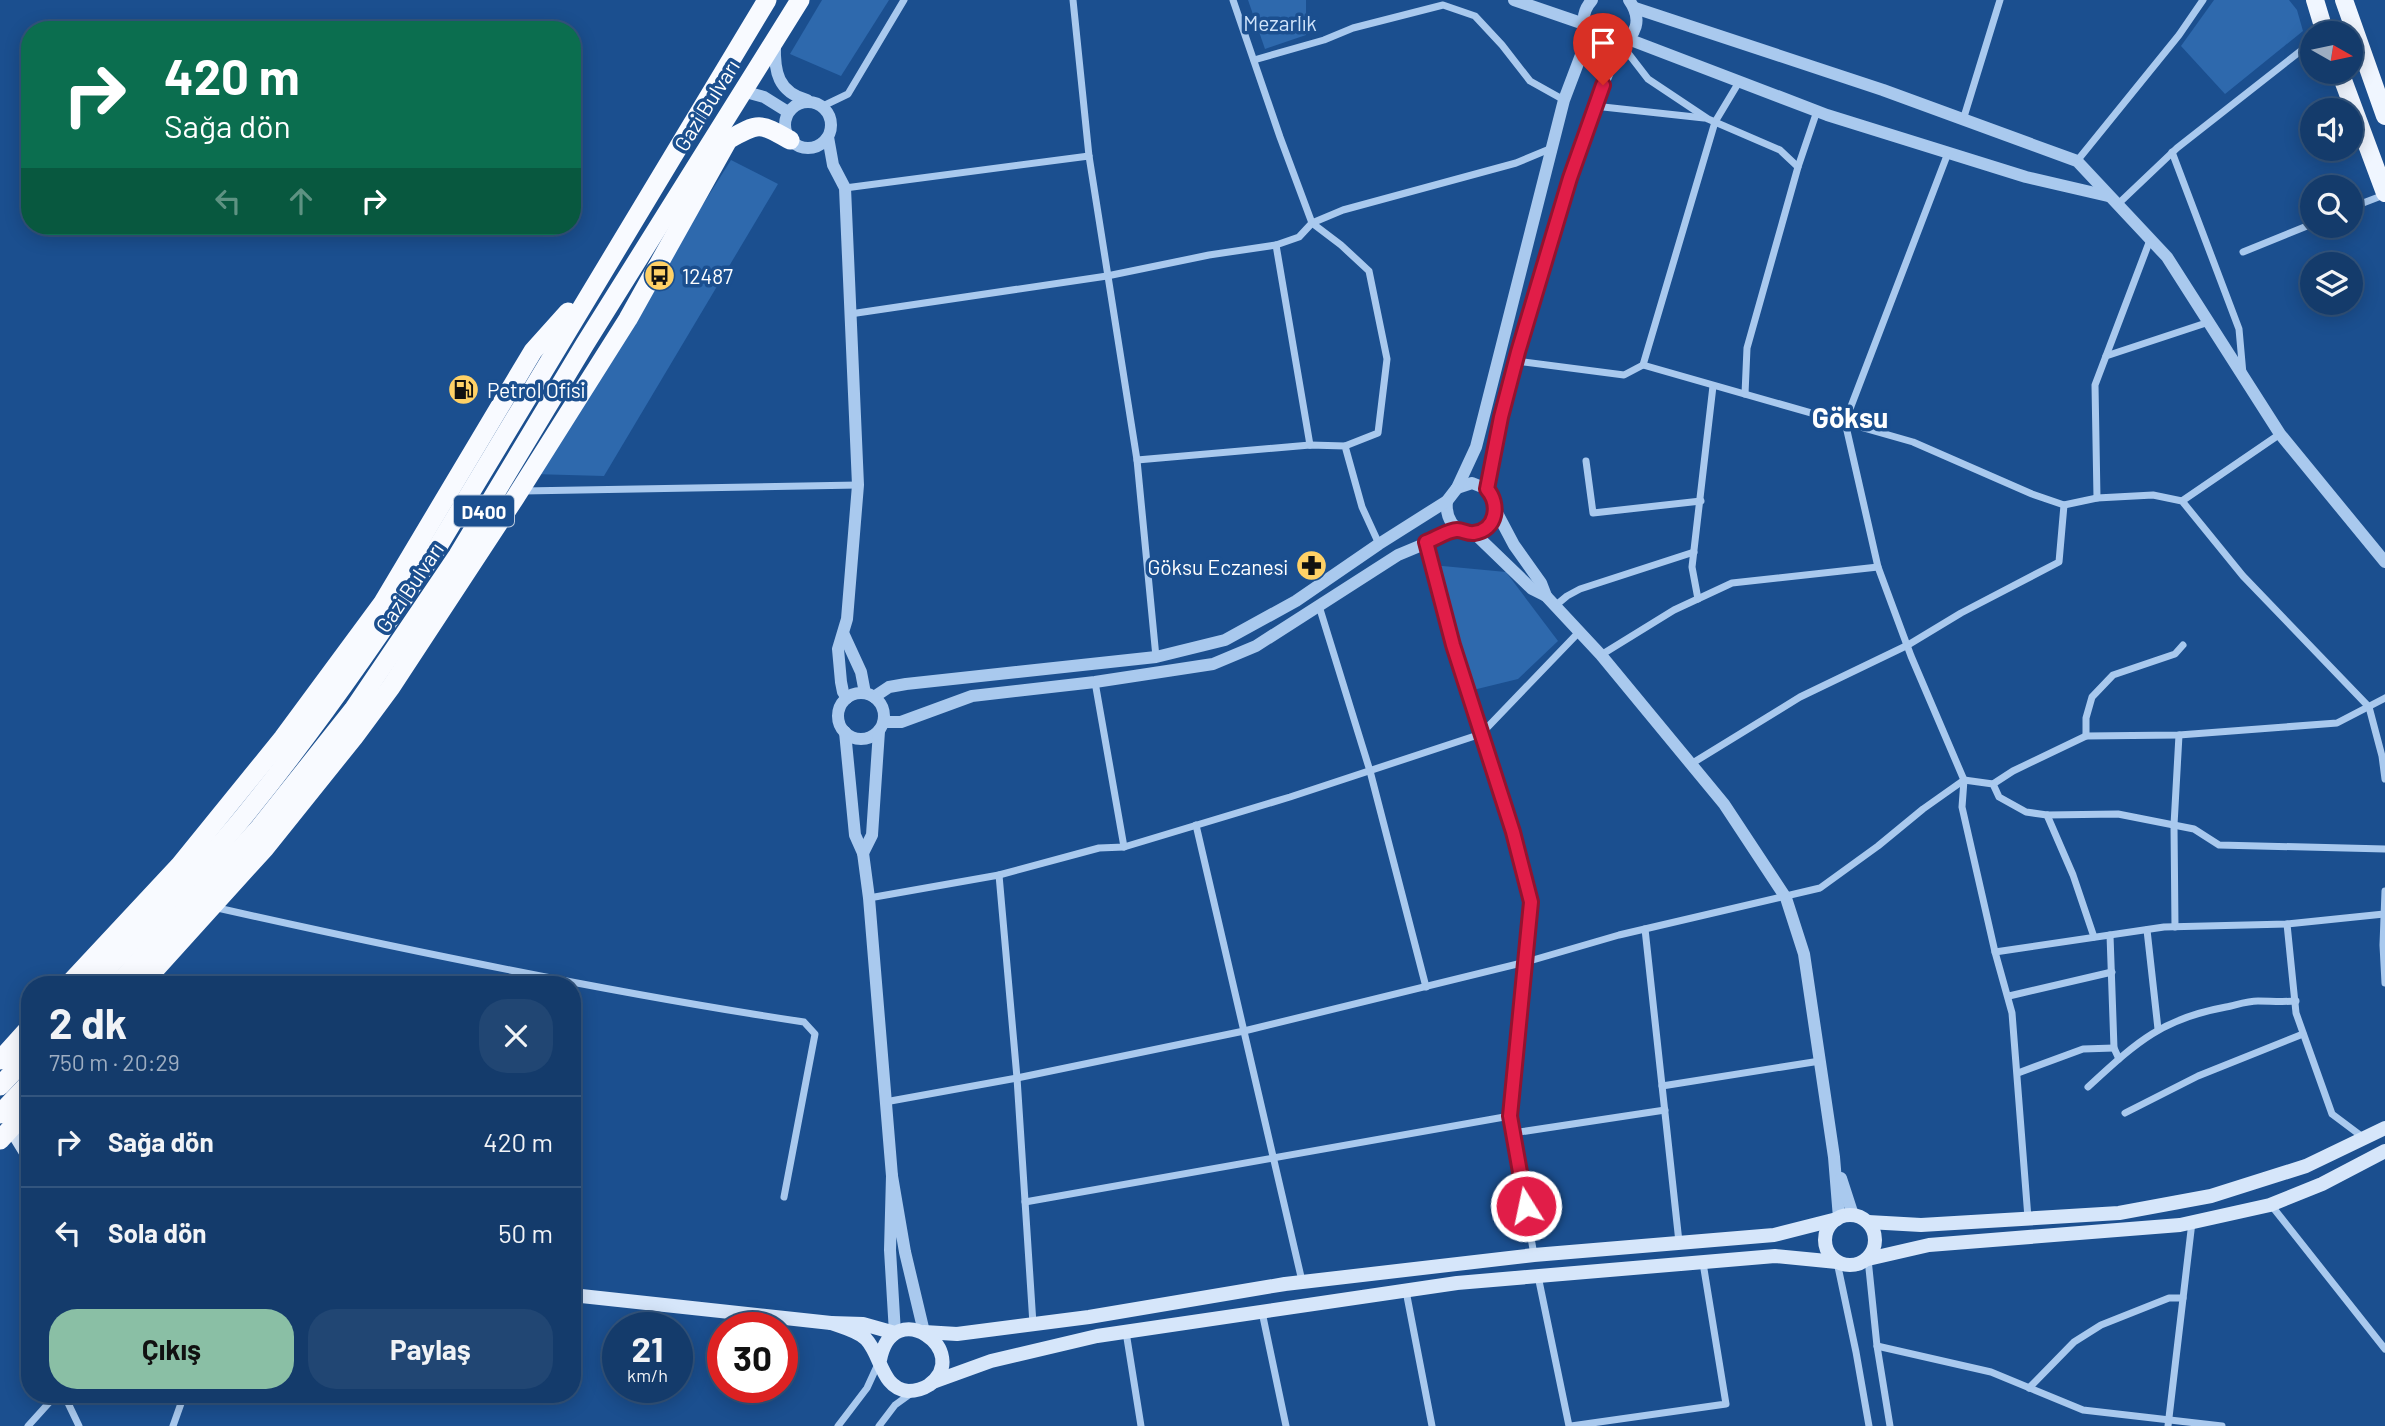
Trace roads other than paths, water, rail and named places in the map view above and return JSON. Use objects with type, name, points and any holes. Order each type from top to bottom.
[{"type":"highway","name":"Gazi Bulvarı","points":[[100,976],[243,818],[331,704],[386,627],[437,548],[767,0]]},
{"type":"highway","name":"Gazi Bulvarı","points":[[125,976],[260,827],[353,710],[458,555],[800,0]]},
{"type":"highway","points":[[149,976],[265,848],[369,717],[519,491],[628,319],[728,140],[750,127],[766,126],[796,144]]},
{"type":"highway","points":[[76,976],[180,865],[283,738],[382,604],[533,351],[599,277]]},
{"type":"highway","points":[[0,1060],[21,1037]]},
{"type":"highway","points":[[0,1086],[21,1064]]},
{"type":"highway","points":[[4,1127],[21,1098]]},
{"type":"highway","points":[[4,1127],[21,1114]]},
{"type":"main road","points":[[2307,0],[2316,21]]},
{"type":"main road","points":[[2315,0],[2319,21]]},
{"type":"main road","points":[[2344,0],[2350,21]]},
{"type":"main road","points":[[2351,21],[2354,0]]},
{"type":"main road","points":[[2363,56],[2385,116]]},
{"type":"main road","points":[[2344,84],[2385,194]]},
{"type":"main road","points":[[4,1127],[21,1147]]},
{"type":"main road","points":[[880,1360],[887,1340],[895,1333],[905,1330],[957,1334],[1089,1317],[1302,1282],[1534,1255],[1774,1235],[1843,1217],[1868,1222],[1921,1225],[2119,1213],[2211,1196],[2306,1166],[2385,1128]]},
{"type":"main road","points":[[831,1323],[864,1337],[880,1360],[882,1370],[895,1386],[915,1391],[991,1360],[1097,1336],[1457,1283],[1775,1256],[1854,1266],[1868,1258],[1929,1245],[2180,1225],[2270,1205],[2322,1184],[2385,1150]]},
{"type":"main road","points":[[1837,1262],[1826,1249],[1825,1241],[1830,1224],[1843,1217]]},
{"type":"main road","points":[[1868,1222],[1875,1236],[1873,1252],[1868,1258]]},
{"type":"main road","points":[[581,1296],[831,1323],[863,1324],[895,1333]]},
{"type":"main road","points":[[924,1332],[938,1346],[941,1355],[942,1365],[933,1382]]},
{"type":"street","points":[[823,106],[848,94],[904,0]]},
{"type":"street","points":[[1073,0],[1088,156],[1137,460],[1156,657]]},
{"type":"street","points":[[1137,460],[1310,445],[1345,446],[1378,433],[1387,359],[1369,271],[1312,223],[1233,0]]},
{"type":"street","points":[[1514,0],[1586,29],[1597,42],[1608,46],[1623,42],[1817,111],[2026,177],[2112,201]]},
{"type":"street","points":[[1592,0],[1584,13],[1586,29],[1564,100],[1476,447],[1457,488],[1447,501],[1296,601],[1225,640],[1156,657],[889,687],[870,695],[856,694],[847,698],[838,715],[845,732],[853,738],[862,739],[872,737],[881,727],[972,696],[1095,682],[1213,664],[1256,646],[1398,555],[1458,530],[1474,533],[1532,589],[1551,601],[1695,552]]},
{"type":"street","points":[[1963,120],[2000,0]]},
{"type":"street","points":[[2077,161],[2179,35],[2203,0]]},
{"type":"street","points":[[1632,4],[1883,90],[2077,161],[2167,257],[2280,434],[2385,562]]},
{"type":"street","points":[[1487,489],[1501,417],[1570,178],[1594,106],[1623,42],[1635,30],[1637,19],[1632,4]]},
{"type":"street","points":[[1254,60],[1324,40],[1353,28],[1443,5],[1475,16],[1530,81],[1564,100]]},
{"type":"street","points":[[775,37],[774,65],[779,80],[794,96],[823,106],[831,121],[828,137],[834,165],[845,188],[858,485],[844,635],[838,649],[841,682],[847,698]]},
{"type":"street","points":[[1623,42],[1648,79],[1712,120],[1780,150],[1798,167]]},
{"type":"street","points":[[2112,201],[2300,49]]},
{"type":"street","points":[[1643,365],[1712,120],[1739,82]]},
{"type":"street","points":[[742,91],[764,97],[788,112]]},
{"type":"street","points":[[808,101],[800,102],[788,112],[784,127],[796,144],[823,155],[834,165]]},
{"type":"street","points":[[1594,106],[1712,120]]},
{"type":"street","points":[[1745,394],[1747,348],[1798,167],[1817,111]]},
{"type":"street","points":[[796,144],[817,146],[828,137]]},
{"type":"street","points":[[850,314],[1107,276],[1209,255],[1276,245],[1299,237],[1312,223],[1343,210],[1516,163],[1552,148]]},
{"type":"street","points":[[2172,152],[2239,328],[2244,375]]},
{"type":"street","points":[[1948,153],[1845,422],[1878,567],[1964,780],[1962,807],[1995,952],[2009,996],[2018,1073],[2028,1218]]},
{"type":"street","points":[[845,188],[1088,156]]},
{"type":"street","points":[[2363,203],[2385,194]]},
{"type":"street","points":[[2243,251],[2300,229]]},
{"type":"street","points":[[2097,498],[2095,384],[2150,240]]},
{"type":"street","points":[[1276,245],[1310,445]]},
{"type":"street","points":[[2106,356],[2210,322]]},
{"type":"street","points":[[1516,361],[1624,375],[1643,365],[1913,442],[2032,494],[2064,505],[2097,498],[2153,495],[2182,501],[2243,576],[2370,707],[2385,779]]},
{"type":"street","points":[[1698,598],[1692,568],[1713,386]]},
{"type":"street","points":[[2182,501],[2280,434]]},
{"type":"street","points":[[1345,446],[1362,507],[1379,544]]},
{"type":"street","points":[[1586,461],[1593,513],[1701,501]]},
{"type":"street","points":[[1457,488],[1472,483],[1487,489],[1514,545],[1551,601],[1601,655],[1724,804],[1786,898],[1804,954],[1843,1217]]},
{"type":"street","points":[[519,491],[858,485]]},
{"type":"street","points":[[1447,501],[1448,517],[1458,530]]},
{"type":"street","points":[[1691,764],[1800,697],[1908,645],[1961,613],[2059,562],[2064,505]]},
{"type":"street","points":[[1474,533],[1488,526],[1496,512]]},
{"type":"street","points":[[1426,542],[1453,645],[1513,832],[1531,902],[1510,1116],[1534,1255]]},
{"type":"street","points":[[1601,655],[1674,610],[1732,583],[1878,567]]},
{"type":"street","points":[[1319,606],[1370,771],[1426,986]]},
{"type":"street","points":[[869,898],[999,875],[1099,848],[1124,847],[1481,734],[1579,632]]},
{"type":"street","points":[[844,635],[870,695],[881,704],[884,713],[872,835],[863,853]]},
{"type":"street","points":[[2086,736],[2086,718],[2092,696],[2113,674],[2175,654],[2183,645]]},
{"type":"street","points":[[1095,682],[1124,847]]},
{"type":"street","points":[[885,1102],[1244,1031],[1526,962],[1644,929],[1820,888],[1964,780],[1993,784],[2012,771],[2086,736],[2179,735],[2337,723],[2385,698]]},
{"type":"street","points":[[845,732],[855,835],[863,853],[869,898],[892,1176],[905,1252],[924,1332]]},
{"type":"street","points":[[2175,927],[2174,825],[2179,735]]},
{"type":"street","points":[[1993,784],[1999,797],[2026,811],[2047,815],[2118,814],[2194,830],[2219,845],[2385,849]]},
{"type":"street","points":[[2047,815],[2073,875],[2094,937]]},
{"type":"street","points":[[1196,825],[1302,1282]]},
{"type":"street","points":[[999,875],[1017,1078],[1032,1324]]},
{"type":"street","points":[[2385,891],[2385,983]]},
{"type":"street","points":[[212,907],[546,976]]},
{"type":"street","points":[[1995,952],[2175,927],[2287,924],[2384,914]]},
{"type":"street","points":[[2287,924],[2296,1013],[2332,1114],[2364,1138]]},
{"type":"street","points":[[1644,929],[1679,1242]]},
{"type":"street","points":[[2147,930],[2158,1028]]},
{"type":"street","points":[[2110,935],[2114,1048],[2119,1059]]},
{"type":"street","points":[[2009,996],[2112,972]]},
{"type":"street","points":[[581,983],[692,1005],[804,1022],[815,1034],[784,1197]]},
{"type":"street","points":[[2088,1087],[2138,1042],[2158,1028],[2204,1011],[2257,1001],[2295,1001]]},
{"type":"street","points":[[2125,1113],[2198,1076],[2304,1034]]},
{"type":"street","points":[[2018,1073],[2083,1049],[2114,1048]]},
{"type":"street","points":[[1662,1086],[1820,1061]]},
{"type":"street","points":[[1513,1133],[1665,1110]]},
{"type":"street","points":[[1025,1202],[1510,1116]]},
{"type":"street","points":[[892,1176],[890,1250],[895,1333]]},
{"type":"street","points":[[2270,1205],[2385,1349]]},
{"type":"street","points":[[2169,1423],[2192,1222]]},
{"type":"street","points":[[1868,1258],[1877,1346],[1890,1426]]},
{"type":"street","points":[[1538,1276],[1570,1426],[1726,1404],[1703,1262]]},
{"type":"street","points":[[1837,1262],[1869,1426]]},
{"type":"street","points":[[1406,1290],[1432,1426]]},
{"type":"street","points":[[2029,1388],[2074,1342],[2101,1325],[2169,1298],[2183,1298]]},
{"type":"street","points":[[1262,1312],[1286,1426]]},
{"type":"street","points":[[1126,1332],[1141,1426]]},
{"type":"street","points":[[1877,1346],[1991,1372],[2083,1409],[2169,1423],[2222,1426]]},
{"type":"street","points":[[838,1426],[867,1388],[880,1360]]},
{"type":"street","points":[[879,1426],[895,1405],[915,1391]]},
{"type":"street","points":[[28,1426],[50,1403]]},
{"type":"street","points":[[68,1403],[79,1426]]},
{"type":"street","points":[[173,1426],[181,1403]]},
{"type":"place","name":"12487","points":[[659,275]]},
{"type":"place","name":"Petrol Ofisi","points":[[464,389]]},
{"type":"place","name":"Göksu Eczanesi","points":[[1311,566]]},
{"type":"district","name":"Göksu","points":[[1850,417]]},
{"type":"park label","name":"Mezarlık","points":[[1280,22]]}]
